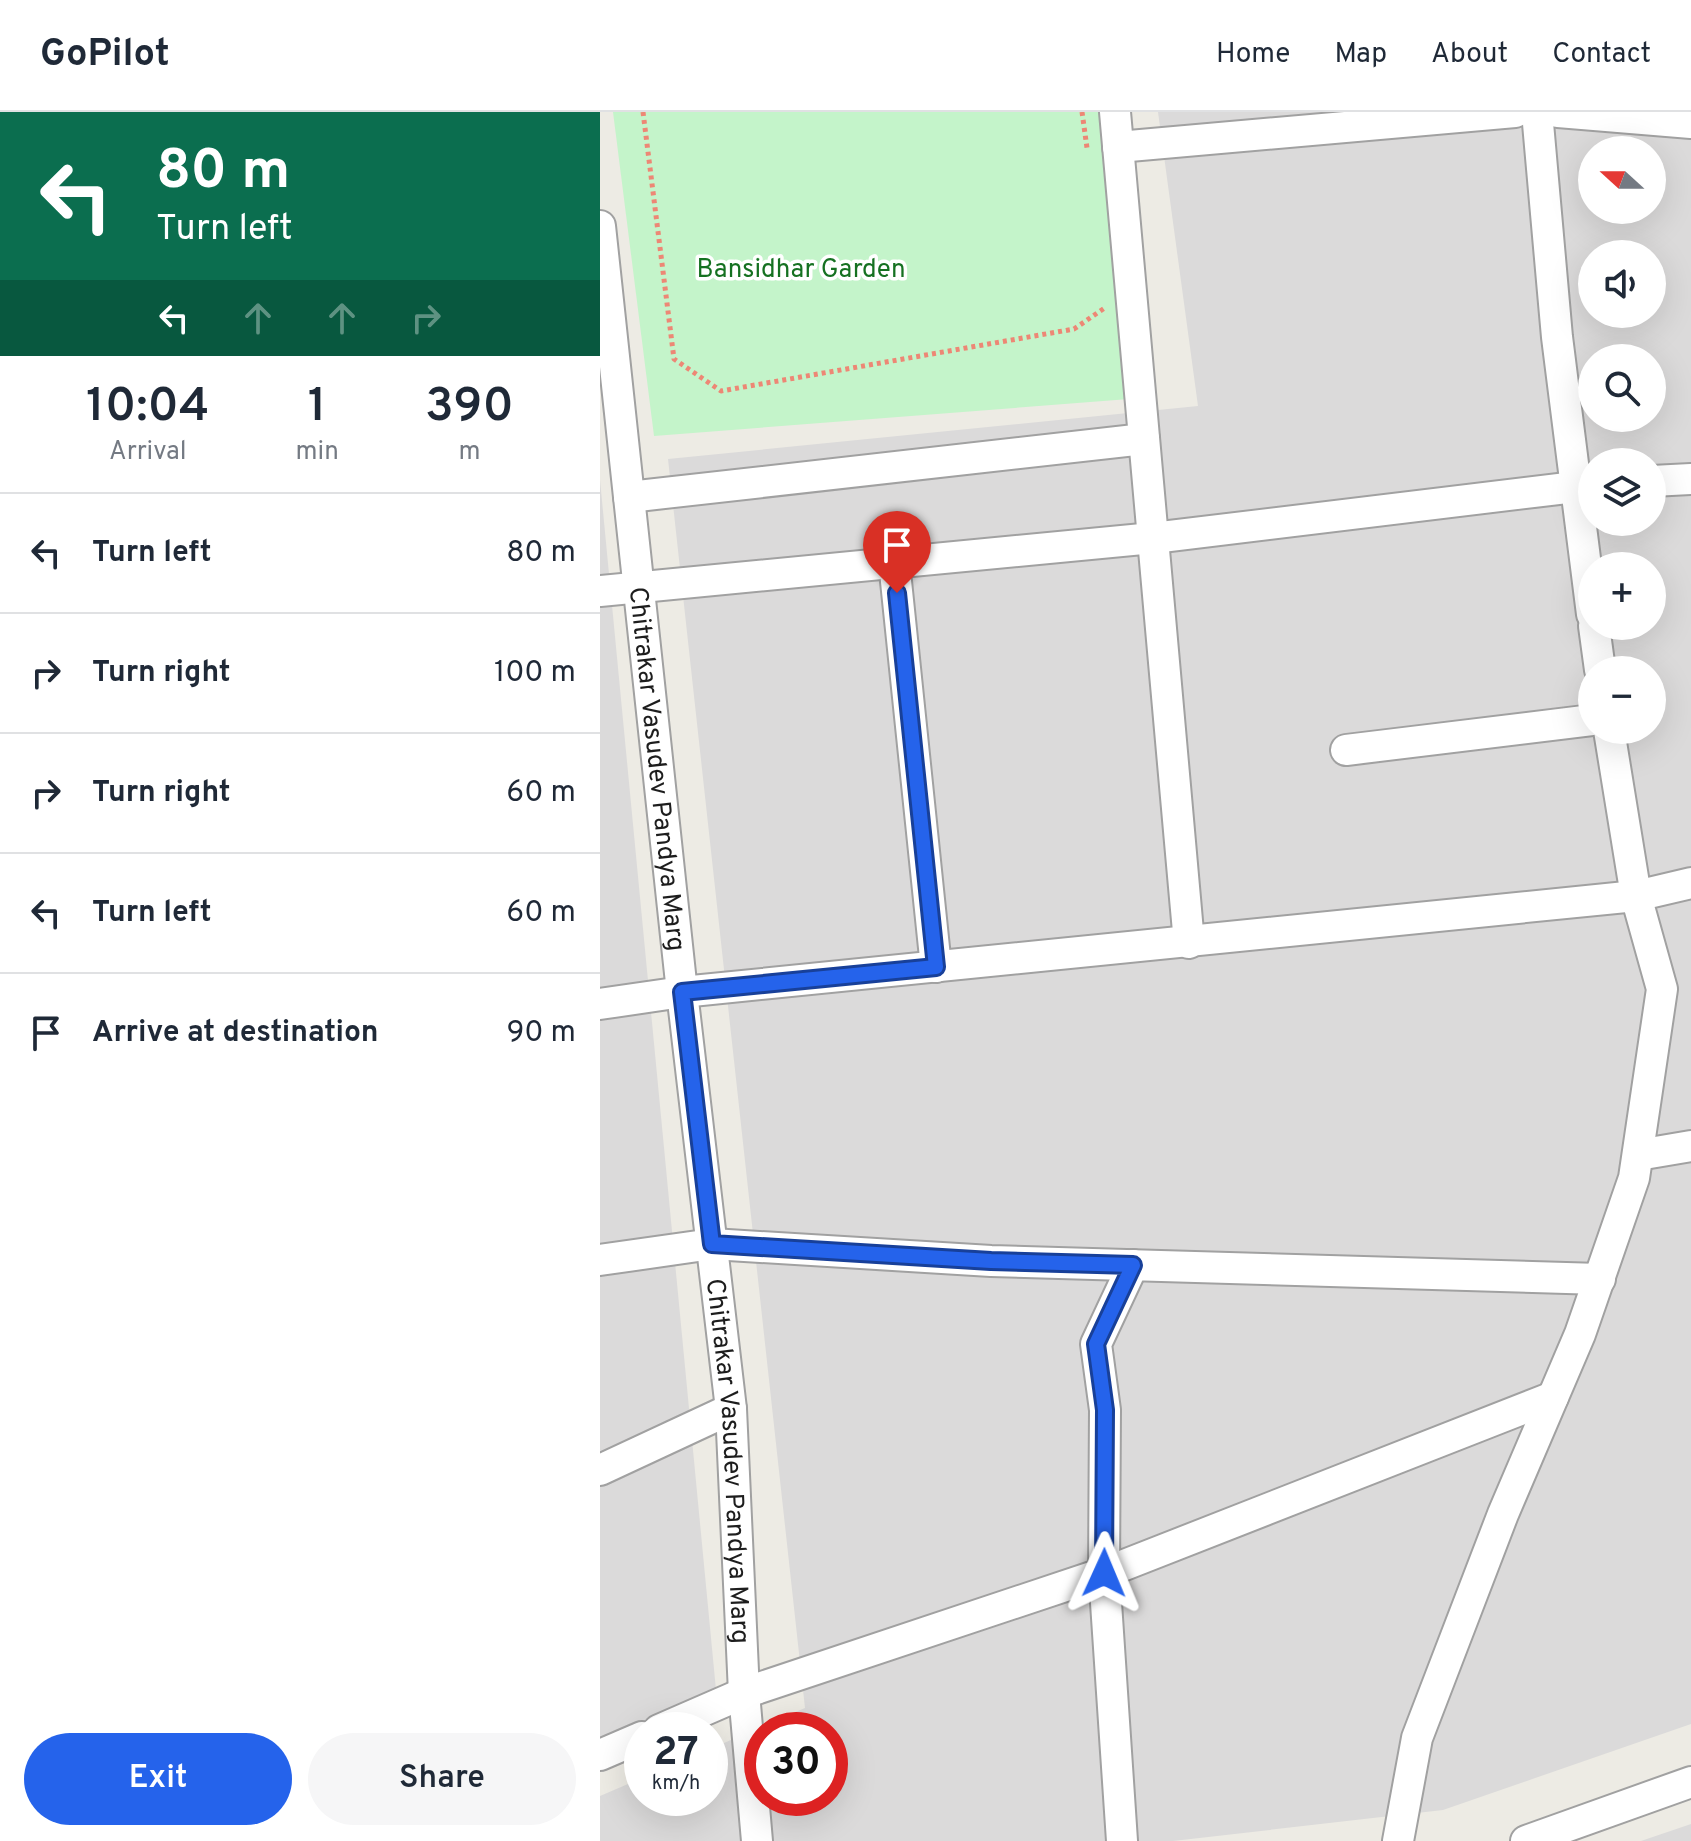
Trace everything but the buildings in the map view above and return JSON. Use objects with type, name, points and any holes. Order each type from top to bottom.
[{"type":"street","points":[[1115,112],[1189,943]]},
{"type":"street","points":[[1118,147],[1515,112]]},
{"type":"street","points":[[1537,112],[1557,337],[1578,452]]},
{"type":"street","points":[[1558,112],[1691,123]]},
{"type":"street","name":"Chitrakar Vasudev Pandya Marg","points":[[600,228],[682,992],[731,1409],[744,1693],[757,1841]]},
{"type":"street","points":[[629,497],[1144,439]]},
{"type":"street","points":[[1666,480],[1691,479]]},
{"type":"street","points":[[600,591],[1153,538],[1578,486]]},
{"type":"street","points":[[894,562],[936,967]]},
{"type":"street","points":[[1346,750],[1578,722]]},
{"type":"street","points":[[1398,1841],[1417,1738],[1503,1514],[1600,1279],[1634,1178],[1662,989],[1636,896],[1611,744]]},
{"type":"street","points":[[600,1004],[682,992],[1636,896],[1691,883]]},
{"type":"street","points":[[1638,1155],[1691,1152]]},
{"type":"street","points":[[600,1260],[712,1244],[991,1261],[1600,1279]]},
{"type":"street","points":[[1122,1841],[1104,1573],[1105,1410],[1096,1344],[1133,1265]]},
{"type":"street","points":[[700,1712],[744,1693],[1104,1573],[1553,1397]]},
{"type":"street","points":[[600,1470],[731,1409]]},
{"type":"street","points":[[600,1755],[624,1745]]},
{"type":"street","points":[[1526,1841],[1691,1782]]},
{"type":"path","points":[[643,112],[674,359],[721,391],[1074,329]]},
{"type":"shaded area","points":[[1158,112],[1691,112],[1691,1724],[1443,1810],[1173,1841],[600,1841],[600,1796],[624,1786],[624,1816],[728,1816],[728,1741],[744,1734],[744,1816],[848,1816],[848,1712],[796,1712],[805,1708],[668,459],[1198,406]]},
{"type":"shaded area","points":[[600,480],[716,1690],[668,1712],[624,1712],[624,1732],[600,1743]]},
{"type":"shaded area","points":[[1691,1824],[1691,1841],[1641,1841]]},
{"type":"green space","name":"Bansidhar Garden","points":[[613,112],[1105,112],[1129,399],[654,436]]},
{"type":"route","points":[[897,593],[936,967],[682,992],[712,1244],[991,1261],[1133,1265],[1096,1344],[1105,1410],[1104,1573]]}]
